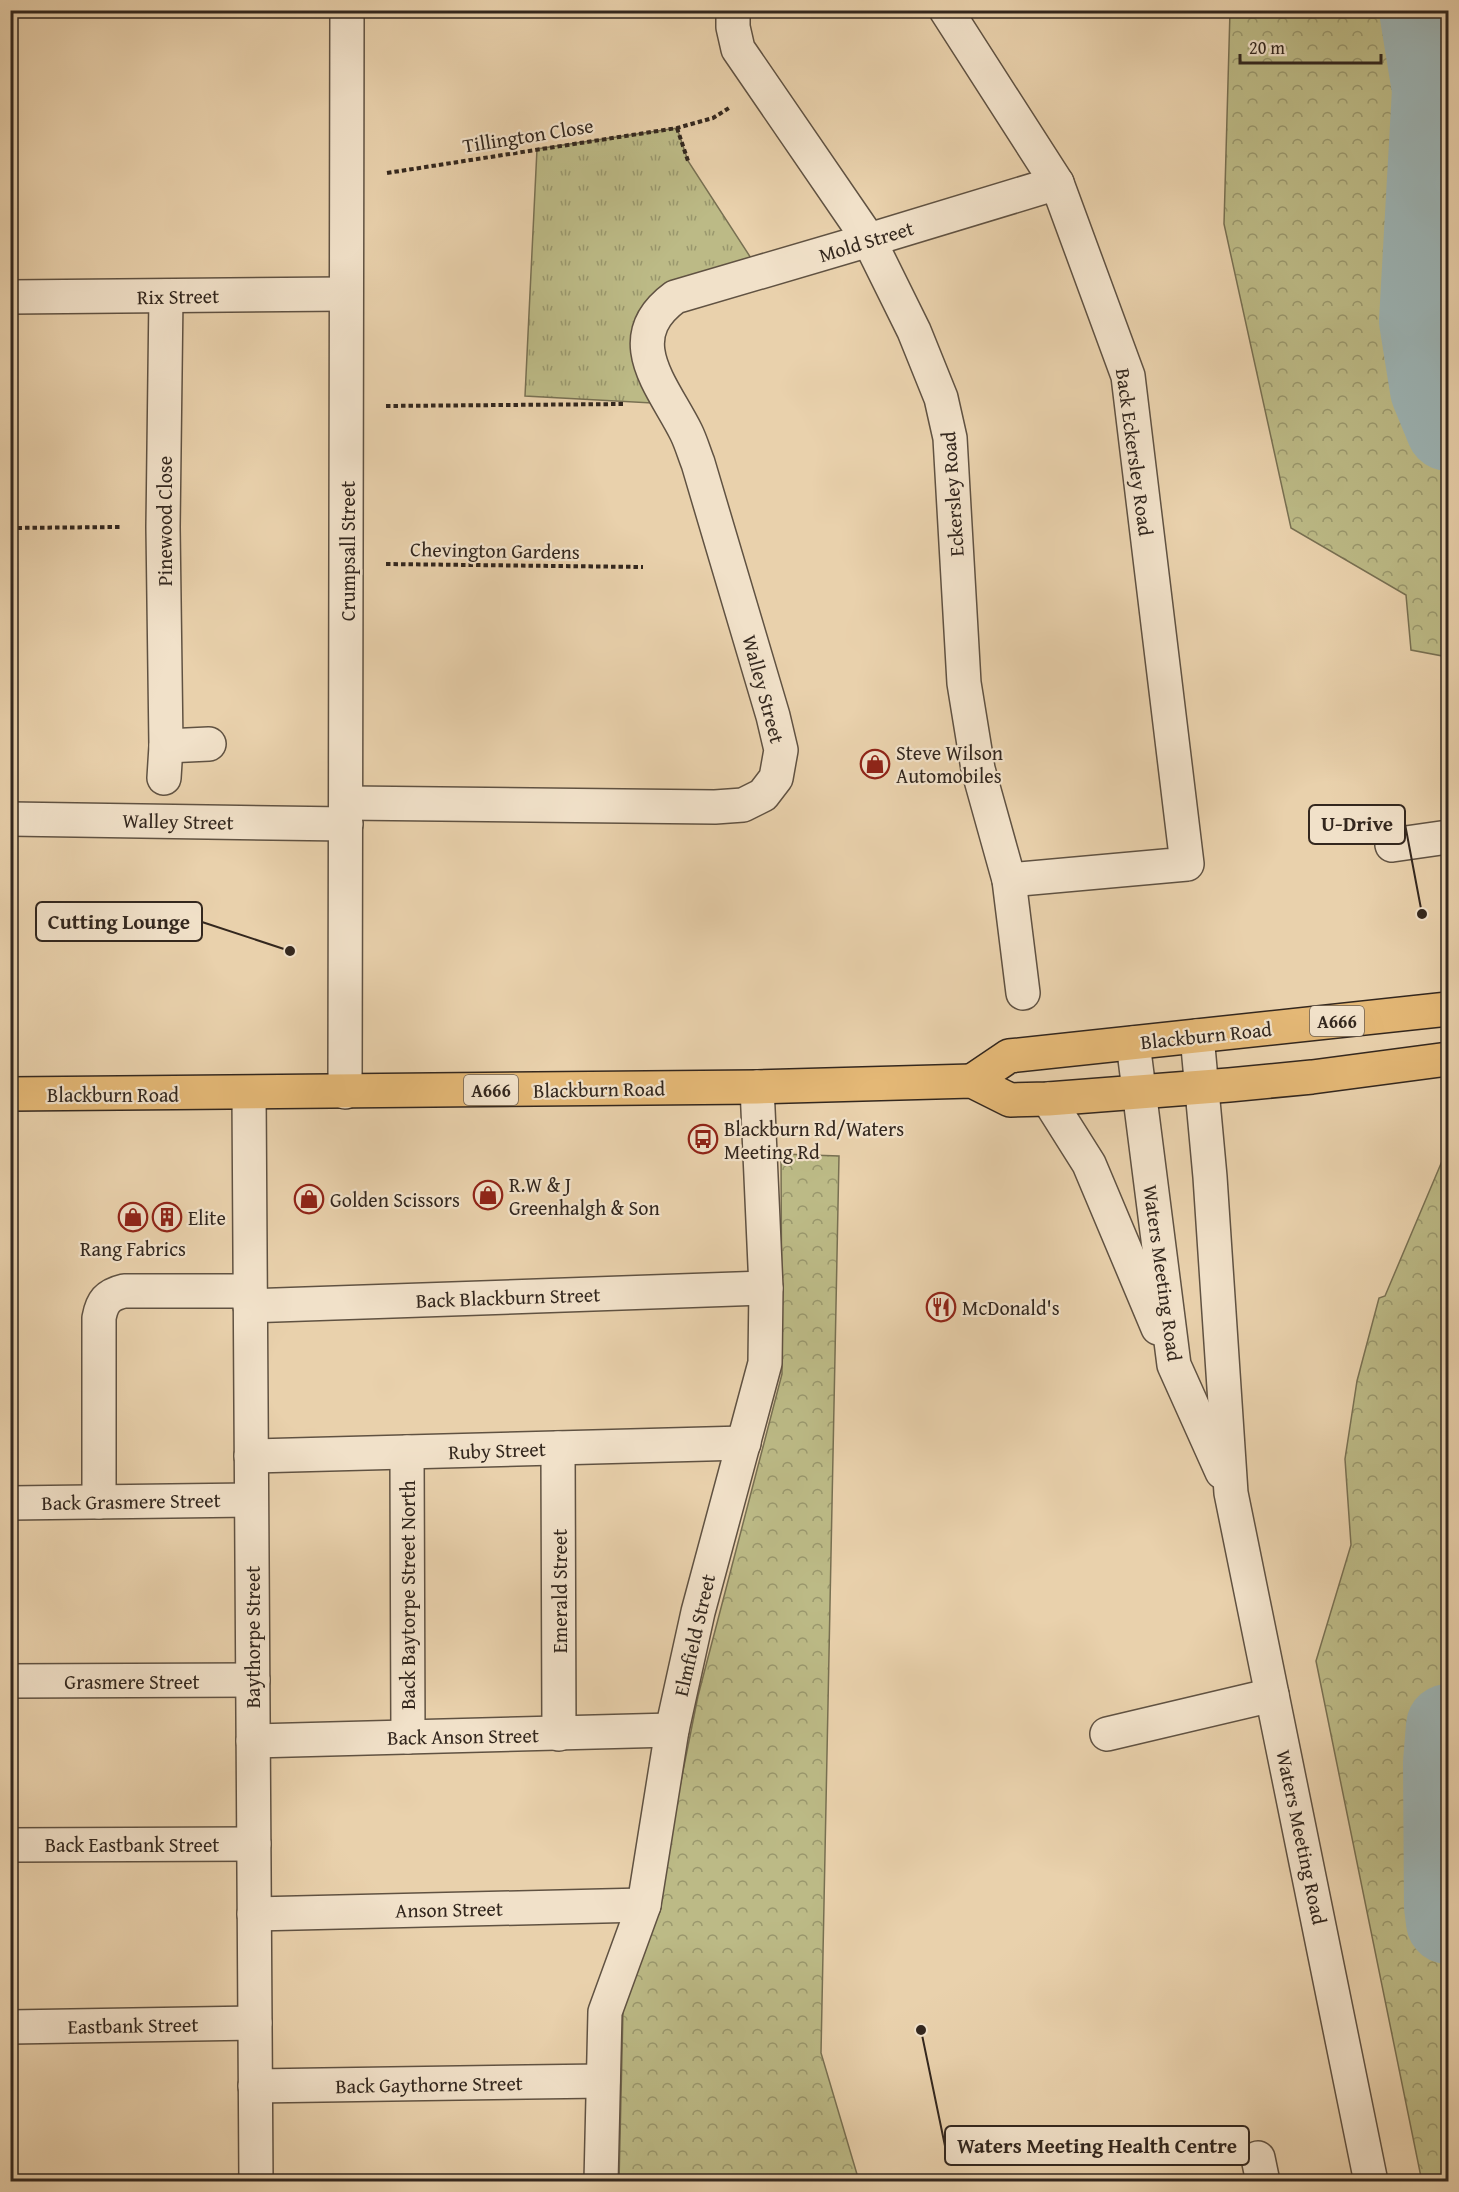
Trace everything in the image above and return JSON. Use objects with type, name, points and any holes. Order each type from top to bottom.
[{"type":"highway","name":"Blackburn Road","points":[[972,1081],[1010,1056],[1449,1009]]},
{"type":"highway","name":"Blackburn Road","points":[[10,1094],[757,1087],[972,1081],[1010,1100],[1048,1099],[1312,1077],[1449,1059]]},
{"type":"street","name":"Crumpsall Street","points":[[345,1092],[347,10]]},
{"type":"street","name":"Eckersley Road","points":[[734,10],[733,27],[738,49],[869,240],[914,331],[941,398],[950,438],[964,683],[978,770],[1009,880],[1023,993]]},
{"type":"street","name":"Back Eckersley Road","points":[[946,10],[1057,183],[1128,376],[1187,864],[1009,880]]},
{"type":"street","name":"Mold Street","points":[[675,297],[1057,183]]},
{"type":"street","name":"Rix Street","points":[[10,297],[346,294]]},
{"type":"street","name":"Pinewood Close","points":[[166,296],[163,527],[165,762],[209,744]]},
{"type":"street","name":"Walley Street","points":[[10,819],[715,807],[743,806],[763,795],[776,778],[781,750],[773,716],[698,463],[686,433],[650,366],[647,344],[650,326],[661,307],[675,297]]},
{"type":"street","points":[[1392,845],[1449,837]]},
{"type":"street","name":"Waters Meeting Road","points":[[1197,1036],[1231,1493],[1371,2181]]},
{"type":"street","name":"Waters Meeting Road","points":[[1133,1043],[1174,1365],[1231,1493]]},
{"type":"street","name":"Elmfield Street","points":[[601,2181],[605,2012],[644,1905],[672,1730],[698,1612],[765,1364],[766,1288],[757,1087]]},
{"type":"street","name":"Baythorpe Street","points":[[249,1093],[256,2181]]},
{"type":"street","points":[[1048,1099],[1089,1164],[1174,1365]]},
{"type":"street","name":"Back Blackburn Street","points":[[99,1502],[99,1318],[101,1306],[106,1298],[124,1291],[250,1298],[766,1288]]},
{"type":"street","name":"Ruby Street","points":[[251,1456],[744,1443]]},
{"type":"street","name":"Emerald Street","points":[[558,1448],[559,1734]]},
{"type":"street","name":"Back Baytorpe Street North","points":[[407,1452],[408,1737]]},
{"type":"street","name":"Back Grasmere Street","points":[[10,1503],[251,1500]]},
{"type":"street","name":"Grasmere Street","points":[[10,1681],[253,1680]]},
{"type":"street","points":[[1107,1734],[1272,1695]]},
{"type":"street","name":"Back Anson Street","points":[[253,1741],[672,1730]]},
{"type":"street","name":"Back Eastbank Street","points":[[10,1845],[254,1844]]},
{"type":"street","name":"Anson Street","points":[[254,1914],[644,1905]]},
{"type":"street","name":"Eastbank Street","points":[[10,2027],[255,2023]]},
{"type":"street","name":"Back Gaythorne Street","points":[[255,2086],[603,2081]]},
{"type":"path","name":"Tillington Close","points":[[347,179],[677,128],[713,118]]},
{"type":"path","points":[[677,128],[688,161]]},
{"type":"path","points":[[347,407],[670,404]]},
{"type":"path","points":[[10,528],[163,527]]},
{"type":"path","name":"Chevington Gardens","points":[[346,564],[643,567]]},
{"type":"green space","points":[[1230,11],[1448,11],[1448,657],[1411,650],[1406,595],[1291,528],[1224,224]]},
{"type":"green space","points":[[677,128],[688,161],[760,272],[650,326],[670,404],[525,396],[537,149]]},
{"type":"green space","points":[[1448,1147],[1448,2181],[1422,2182],[1316,1661],[1351,1545],[1345,1459],[1357,1381],[1379,1298],[1385,1296]]},
{"type":"green space","points":[[781,1154],[839,1156],[821,2053],[859,2181],[619,2182],[623,2011],[657,1901],[698,1696],[782,1374]]},
{"type":"waterway","points":[[1421,10],[1434,90],[1421,321],[1432,390],[1448,429]]},
{"type":"waterway","points":[[1448,1726],[1445,1763],[1448,1922]]},
{"type":"place","name":"Steve Wilson Automobiles","points":[[875,764]]},
{"type":"place","name":"U-Drive","points":[[1422,914]]},
{"type":"place","name":"Cutting Lounge","points":[[290,951]]},
{"type":"place","name":"Blackburn Rd/Waters Meeting Rd","points":[[703,1139]]},
{"type":"place","name":"R.W & J Greenhalgh & Son","points":[[488,1195]]},
{"type":"place","name":"Golden Scissors","points":[[309,1199]]},
{"type":"place","name":"Rang Fabrics","points":[[133,1217]]},
{"type":"place","name":"Elite","points":[[167,1217]]},
{"type":"place","name":"McDonald's","points":[[941,1307]]},
{"type":"place","name":"Waters Meeting Health Centre","points":[[921,2030]]}]
